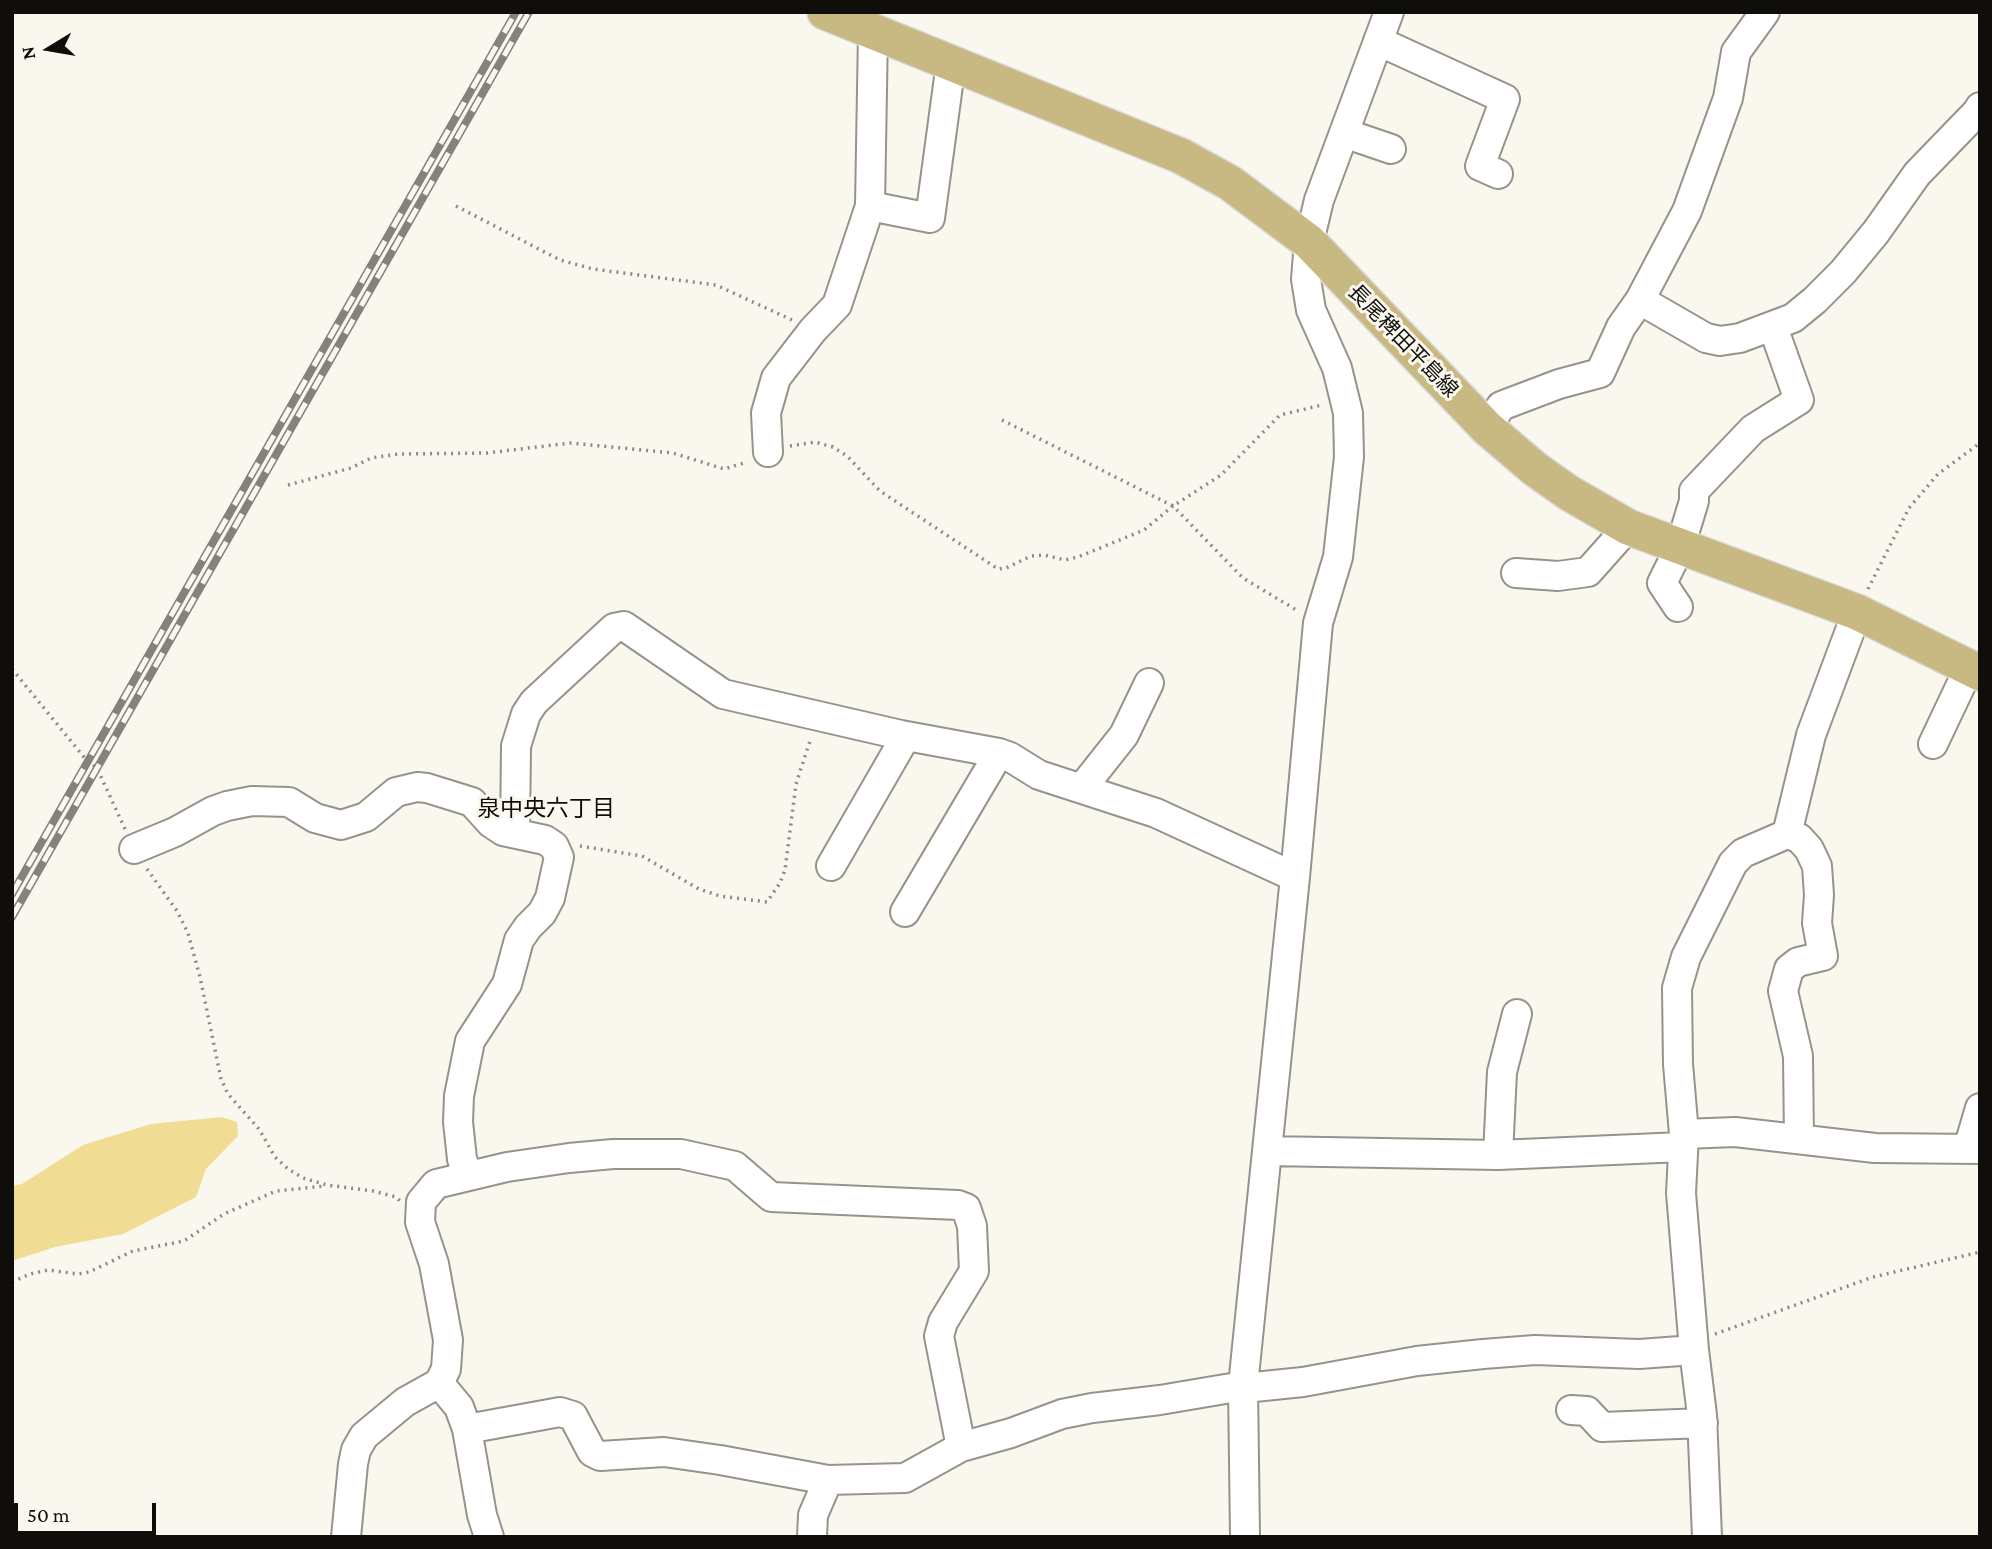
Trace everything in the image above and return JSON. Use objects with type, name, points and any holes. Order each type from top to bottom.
[{"type":"main road","name":"長尾稗田平島線","points":[[825,12],[1181,156],[1230,183],[1308,242],[1487,428],[1535,469],[1569,493],[1628,527],[1857,612],[1974,671]]},
{"type":"street","points":[[1245,1537],[1243,1386],[1318,623],[1338,557],[1349,457],[1348,413],[1337,368],[1311,310],[1306,279],[1308,242],[1319,200],[1389,12]]},
{"type":"street","points":[[1487,428],[1501,406],[1559,384],[1600,373],[1621,327],[1640,300],[1687,211],[1728,98],[1736,52],[1765,12]]},
{"type":"street","points":[[768,452],[765,414],[776,378],[813,330],[837,305],[870,205],[873,32]]},
{"type":"street","points":[[1378,41],[1505,99],[1481,167]]},
{"type":"street","points":[[870,205],[930,218],[951,63]]},
{"type":"street","points":[[1640,300],[1706,338],[1720,341],[1740,338],[1793,318],[1843,272],[1876,232],[1917,174],[1980,107]]},
{"type":"street","points":[[1343,133],[1391,149]]},
{"type":"street","points":[[1678,607],[1662,583],[1680,547],[1694,500],[1694,491],[1753,429],[1799,400],[1773,327]]},
{"type":"street","points":[[1516,573],[1558,576],[1588,572],[1628,527]]},
{"type":"street","points":[[1787,834],[1811,735],[1857,612]]},
{"type":"street","points":[[515,833],[516,746],[526,715],[534,702],[614,628],[624,626],[723,694],[906,736],[999,753],[1039,775],[1156,813],[1295,877]]},
{"type":"street","points":[[1933,744],[1974,671]]},
{"type":"street","points":[[1082,788],[1124,735],[1149,683]]},
{"type":"street","points":[[831,866],[906,736]]},
{"type":"street","points":[[905,912],[999,753]]},
{"type":"street","points":[[134,849],[227,806],[252,801],[289,802],[315,818],[341,825],[366,817],[396,792],[418,787],[472,802],[491,824],[502,831],[545,840],[554,846],[559,857],[550,898],[542,913],[519,940],[507,984],[470,1041],[459,1096],[458,1122],[462,1159],[468,1176]]},
{"type":"street","points":[[1707,1537],[1703,1423],[1681,1193],[1683,1140],[1677,988],[1686,957],[1733,863],[1743,852],[1787,834],[1799,838],[1809,849],[1817,866],[1817,923],[1823,956],[1798,962],[1789,969],[1783,991],[1798,1056],[1799,1139]]},
{"type":"street","points":[[1498,1155],[1502,1072],[1517,1013]]},
{"type":"street","points":[[1267,1151],[1498,1155],[1683,1140],[1735,1132],[1875,1148],[1974,1149],[1980,1108]]},
{"type":"street","points":[[346,1537],[356,1450],[365,1436],[405,1402],[439,1383],[446,1369],[448,1340],[433,1264],[420,1222],[421,1202],[436,1184],[507,1167],[613,1154],[681,1153],[735,1166],[771,1198],[958,1205],[966,1208],[972,1226],[974,1271],[943,1322],[939,1336],[961,1447]]},
{"type":"street","points":[[467,1429],[560,1412],[573,1416],[592,1452],[600,1455],[664,1452],[828,1480],[905,1478],[961,1447],[1011,1433],[1062,1414],[1243,1386],[1303,1382],[1417,1361],[1483,1354],[1535,1350],[1639,1354],[1694,1350]]},
{"type":"street","points":[[439,1383],[459,1406],[467,1429],[482,1515],[489,1537]]},
{"type":"street","points":[[1571,1410],[1587,1410],[1602,1427],[1703,1423]]},
{"type":"street","points":[[812,1537],[813,1516],[828,1480]]},
{"type":"path","points":[[456,206],[560,260],[593,269],[716,285],[813,330]]},
{"type":"path","points":[[288,485],[351,468],[372,458],[398,454],[487,453],[570,443],[593,444],[673,453],[724,469],[736,467],[768,452],[815,442],[832,447],[847,456],[880,491],[998,569],[1031,556],[1044,555],[1065,560],[1078,557],[1144,530],[1173,506],[1221,475],[1280,415],[1330,403],[1343,395]]},
{"type":"path","points":[[1002,421],[1173,506],[1242,578],[1318,623]]},
{"type":"path","points":[[1857,612],[1909,508],[1938,474],[1980,443]]},
{"type":"path","points":[[12,669],[88,762],[97,768],[134,849],[177,911],[188,933],[221,1079],[228,1094],[259,1129],[275,1157],[288,1169],[303,1178],[327,1185],[396,1197],[420,1222]]},
{"type":"path","points":[[554,846],[563,843],[626,852],[651,860],[699,889],[720,896],[767,902],[785,870],[796,784],[803,762],[812,737],[832,719]]},
{"type":"path","points":[[12,1282],[48,1270],[78,1274],[89,1272],[133,1251],[184,1241],[224,1214],[276,1191],[327,1185]]},
{"type":"path","points":[[1694,1350],[1712,1335],[1873,1276],[1980,1252]]},
{"type":"shaded area","points":[[222,1117],[237,1122],[238,1136],[206,1169],[196,1197],[123,1234],[55,1247],[12,1261],[12,1186],[22,1184],[83,1145],[151,1124]]},
{"type":"railway","points":[[12,894],[516,12]]},
{"type":"railway","points":[[12,917],[529,12]]},
{"type":"district","name":"泉中央六丁目","points":[[546,809]]}]
